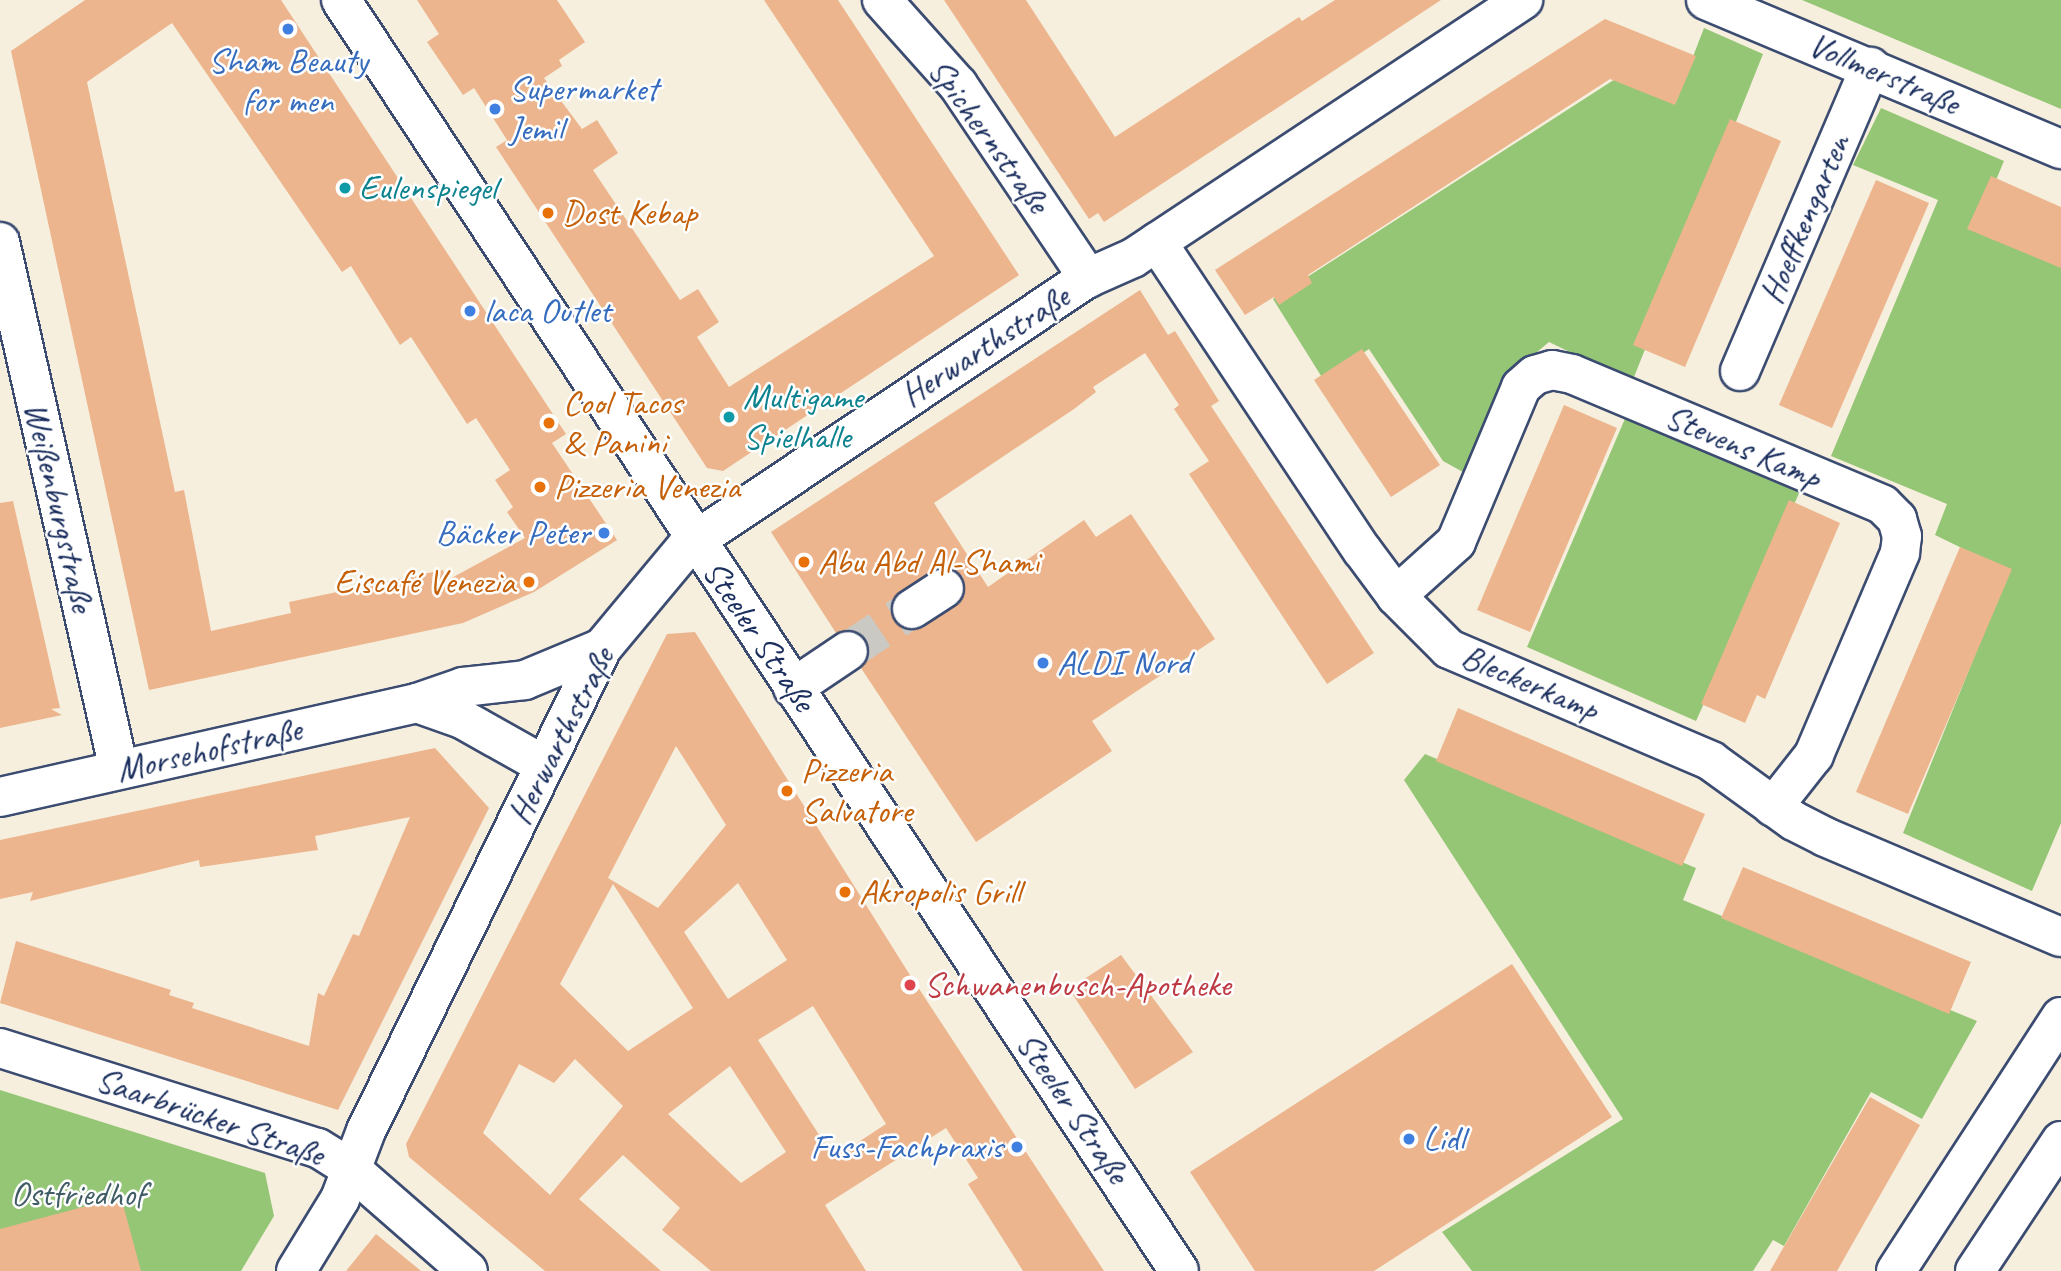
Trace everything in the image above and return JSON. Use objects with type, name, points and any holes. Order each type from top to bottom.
[{"type":"street","name":"Steeler Straße","points":[[341,0],[694,541],[1179,1271]]},
{"type":"street","name":"Spichernstraße","points":[[882,0],[958,85],[1088,278]]},
{"type":"street","name":"Herwarthstraße","points":[[296,1271],[330,1218],[351,1169],[602,648],[655,581],[694,541],[1088,278],[1157,242],[1523,0]]},
{"type":"street","name":"Vollmerstraße","points":[[1706,0],[2061,149]]},
{"type":"street","name":"Hoeffkengarten","points":[[1740,371],[1870,67]]},
{"type":"street","name":"Bleckerkamp","points":[[1157,242],[1395,596],[1449,649],[1711,761],[1773,807],[1825,837],[2061,937]]},
{"type":"street","name":"Weißenburgstraße","points":[[0,243],[119,770]]},
{"type":"street","name":"Stevens Kamp","points":[[1395,596],[1456,542],[1521,387],[1535,375],[1552,370],[1572,374],[1883,505],[1896,519],[1902,536],[1900,553],[1814,755],[1773,807]]},
{"type":"street","points":[[912,609],[944,588]]},
{"type":"street","name":"Morsehofstraße","points":[[0,797],[417,703],[463,687],[525,680],[602,648]]},
{"type":"street","points":[[793,688],[848,651]]},
{"type":"street","points":[[417,703],[463,719],[544,765]]},
{"type":"street","points":[[1896,1271],[2061,1017]]},
{"type":"street","name":"Saarbrücker Straße","points":[[0,1048],[284,1135],[351,1169],[468,1271]]},
{"type":"street","points":[[1975,1271],[2061,1141]]},
{"type":"green space","points":[[1802,0],[2061,0],[2061,109]]},
{"type":"green space","points":[[1704,28],[1763,54],[1632,382],[1549,342],[1530,358],[1472,477],[1443,461],[1369,349],[1323,379],[1273,299],[1623,74],[1677,98]]},
{"type":"green space","points":[[1881,108],[2004,161],[1978,223],[2061,263],[2061,823],[2032,891],[1903,833],[2009,571],[1935,535],[1947,504],[1831,456],[1938,200],[1853,165]]},
{"type":"green space","points":[[1627,414],[1801,489],[1696,721],[1527,647]]},
{"type":"green space","points":[[1425,754],[1696,868],[1683,900],[1977,1021],[1922,1119],[1871,1092],[1784,1246],[1773,1240],[1753,1271],[1472,1271],[1442,1232],[1623,1119],[1404,780]]},
{"type":"green space","name":"Ostfriedhof","points":[[0,1090],[265,1173],[274,1216],[241,1271],[0,1271]]},
{"type":"building","points":[[85,0],[281,0],[566,434],[552,443],[617,540],[534,592],[463,623],[149,690],[11,51]],"holes":[[[172,23],[342,272],[351,266],[400,345],[411,337],[467,424],[476,418],[510,470],[495,480],[513,507],[507,512],[525,538],[446,581],[443,570],[289,602],[291,613],[211,631],[184,490],[175,492],[87,82]]]},
{"type":"building","points":[[417,0],[557,0],[585,42],[559,60],[562,66],[544,78],[582,129],[597,120],[618,153],[593,170],[680,300],[698,289],[719,322],[697,337],[729,387],[934,256],[764,0],[838,0],[1019,275],[723,471],[707,468],[496,147],[507,140],[474,88],[463,95],[427,42],[439,34]]},
{"type":"building","points":[[944,0],[1026,0],[1115,137],[1299,17],[1302,21],[1335,0],[1441,0],[1104,222],[1098,213],[1089,219]]},
{"type":"building","points":[[1605,19],[1696,56],[1675,105],[1610,79],[1308,275],[1312,283],[1279,305],[1274,297],[1245,315],[1215,270]]},
{"type":"building","points":[[1730,119],[1781,141],[1685,367],[1633,345]]},
{"type":"building","points":[[1991,176],[2061,207],[2061,268],[1967,229]]},
{"type":"building","points":[[1876,180],[1929,203],[1832,428],[1779,405]]},
{"type":"building","points":[[1140,290],[1168,335],[1175,331],[1219,401],[1211,406],[1374,653],[1327,684],[1189,474],[1209,461],[1174,409],[1179,405],[1145,353],[1093,387],[1096,392],[1074,409],[934,503],[988,587],[1084,520],[1096,537],[1131,514],[1215,639],[1092,721],[1112,751],[976,842],[861,668],[870,650],[866,639],[857,631],[836,633],[771,532]],"holes":[[[943,566],[963,577],[963,598],[923,628],[902,628],[890,611],[893,599]]]},
{"type":"building","points":[[1362,349],[1440,465],[1391,497],[1314,380]]},
{"type":"building","points":[[1564,405],[1617,428],[1530,632],[1477,610]]},
{"type":"building","points":[[1789,500],[1840,523],[1765,699],[1757,695],[1745,723],[1701,704]]},
{"type":"building","points":[[13,501],[60,708],[51,709],[62,715],[0,728],[0,503]]},
{"type":"building","points":[[1960,547],[2012,569],[1908,814],[1856,792]]},
{"type":"building","points":[[695,632],[908,972],[1104,1271],[1023,1271],[968,1184],[978,1178],[946,1128],[825,1205],[866,1271],[711,1271],[662,1230],[680,1208],[623,1155],[579,1199],[661,1271],[545,1271],[409,1157],[406,1144],[667,634]],"holes":[[[676,746],[726,825],[658,908],[608,878]],[[738,883],[787,960],[728,999],[684,932]],[[613,884],[693,1008],[628,1051],[560,984]],[[813,1006],[886,1124],[834,1158],[758,1040]],[[575,1059],[623,1106],[550,1195],[483,1133],[519,1064],[554,1083]],[[730,1066],[786,1152],[741,1183],[668,1114]]]},
{"type":"building","points":[[1458,708],[1705,814],[1682,866],[1436,761]]},
{"type":"building","points":[[435,748],[489,808],[338,1110],[0,1003],[16,941],[171,990],[169,995],[194,1003],[192,1008],[309,1046],[318,993],[324,996],[353,934],[359,936],[410,817],[315,836],[318,850],[200,867],[199,860],[30,901],[33,892],[0,899],[0,840]]},
{"type":"building","points":[[1743,867],[1971,962],[1949,1014],[1721,918]]},
{"type":"building","points":[[1121,955],[1193,1052],[1135,1089],[1069,989]]},
{"type":"building","name":"Lidl","points":[[1512,964],[1612,1117],[1374,1271],[1255,1271],[1190,1172]]},
{"type":"building","points":[[1870,1097],[1920,1125],[1837,1271],[1770,1271]]},
{"type":"building","points":[[121,1197],[141,1271],[0,1271],[0,1229]]},
{"type":"building","points":[[376,1234],[421,1271],[346,1271]]},
{"type":"tunnel","points":[[848,651],[912,609]]},
{"type":"place","name":"Sham Beauty for men","points":[[288,29]]},
{"type":"place","name":"Supermarket Jemil","points":[[495,109]]},
{"type":"place","name":"Eulenspiegel","points":[[345,188]]},
{"type":"place","name":"Dost Kebap","points":[[548,213]]},
{"type":"place","name":"laca Outlet","points":[[470,311]]},
{"type":"place","name":"Multigame Spielhalle","points":[[729,417]]},
{"type":"place","name":"Cool Tacos & Panini","points":[[549,423]]},
{"type":"place","name":"Pizzeria Venezia","points":[[540,487]]},
{"type":"place","name":"Bäcker Peter","points":[[604,533]]},
{"type":"place","name":"Abu Abd Al-Shami","points":[[804,562]]},
{"type":"place","name":"Eiscafé Venezia","points":[[529,582]]},
{"type":"place","name":"ALDI Nord","points":[[1043,663]]},
{"type":"place","name":"Pizzeria Salvatore","points":[[787,791]]},
{"type":"place","name":"Akropolis Grill","points":[[845,892]]},
{"type":"place","name":"Schwanenbusch-Apotheke","points":[[910,985]]},
{"type":"place","name":"Lidl","points":[[1409,1139]]},
{"type":"place","name":"Fuss-Fachpraxis","points":[[1017,1147]]}]
